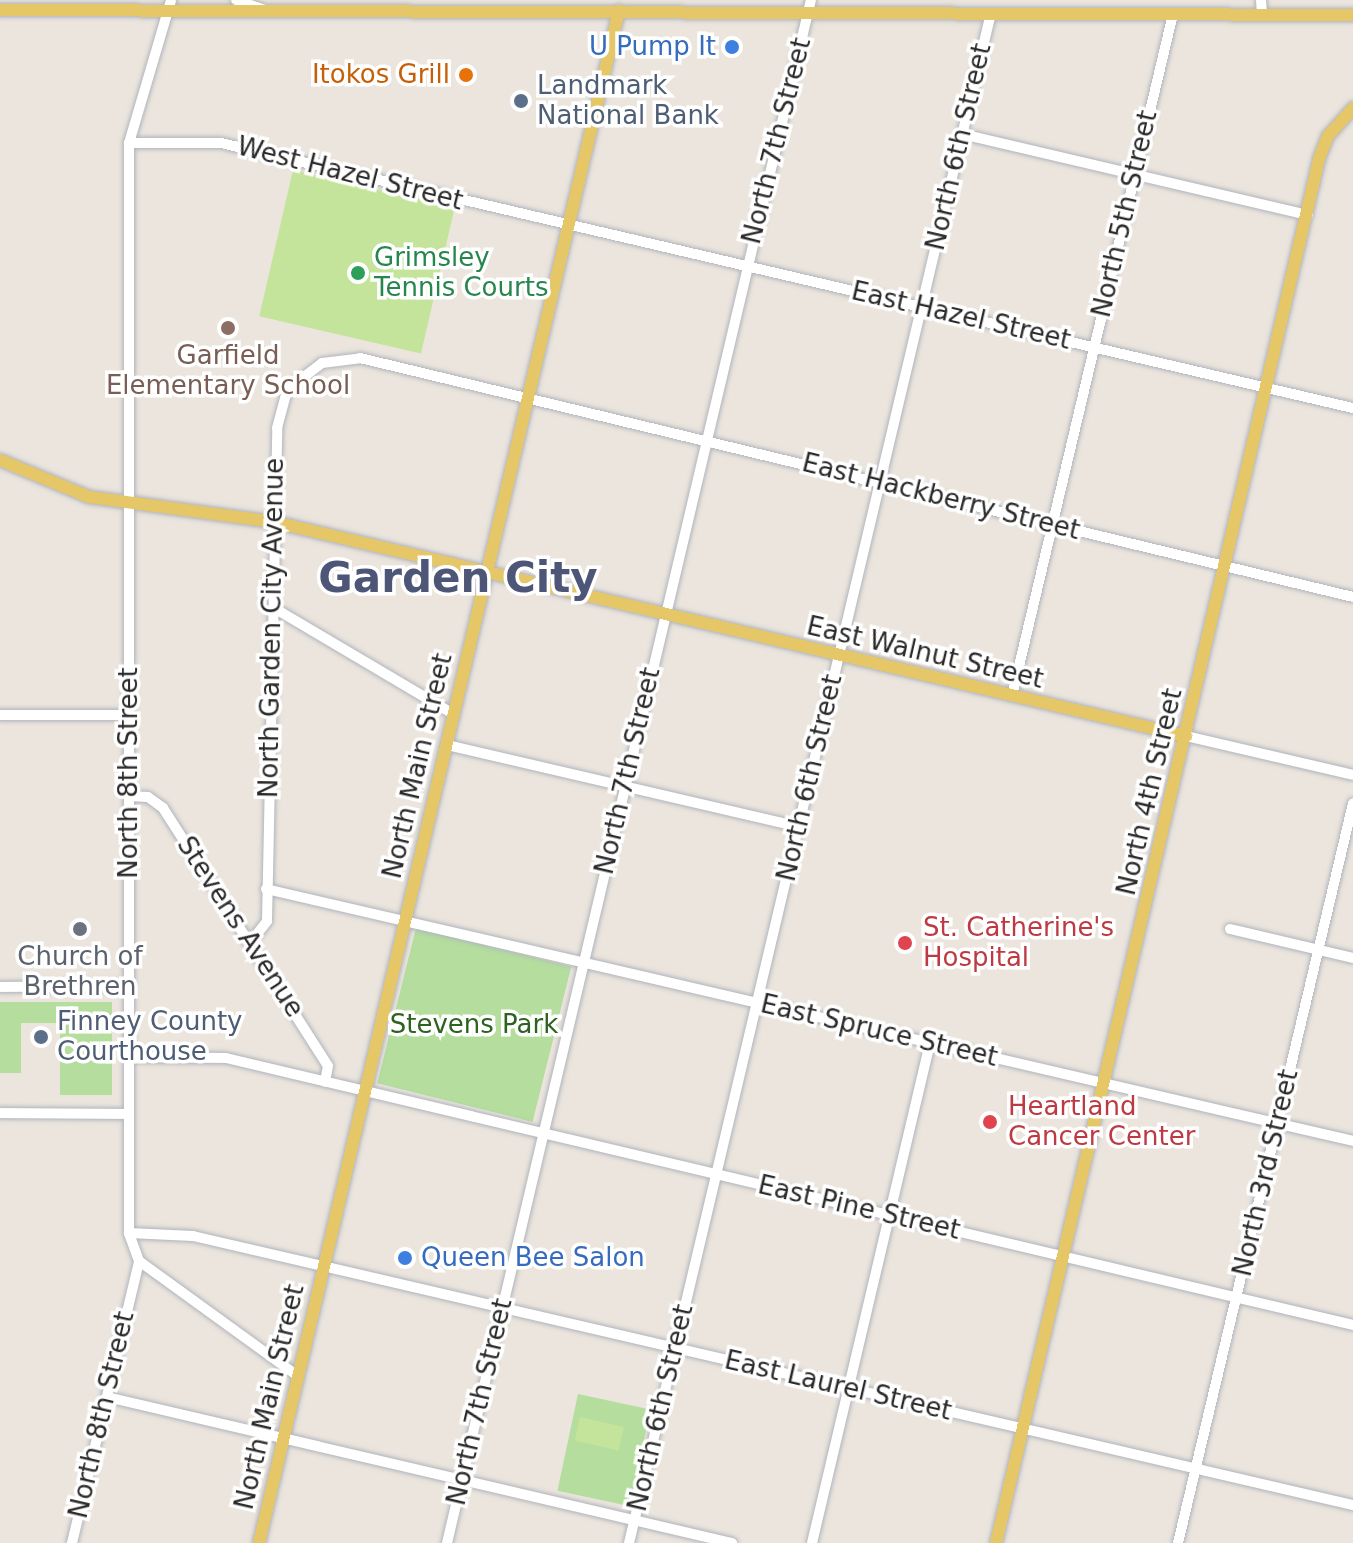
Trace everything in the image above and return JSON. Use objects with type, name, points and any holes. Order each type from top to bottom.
[{"type":"main road","points":[[0,10],[71,5],[170,5],[268,11],[620,5],[810,6],[991,13],[1353,15]]},
{"type":"main road","name":"North Main Street","points":[[259,1543],[620,5]]},
{"type":"main road","name":"North 4th Street","points":[[996,1543],[1106,1084],[1319,159],[1328,136],[1353,108]]},
{"type":"main road","name":"East Walnut Street","points":[[0,460],[70,491],[130,504],[274,522],[1186,736]]},
{"type":"street","points":[[236,0],[268,11]]},
{"type":"street","points":[[1261,0],[1262,14]]},
{"type":"street","name":"North 8th Street","points":[[72,1543],[139,1261],[129,1233],[129,143],[170,5]]},
{"type":"street","name":"North 7th Street","points":[[447,1543],[810,6]]},
{"type":"street","name":"North 6th Street","points":[[629,1543],[991,13]]},
{"type":"street","name":"North 5th Street","points":[[1012,696],[1173,14]]},
{"type":"street","points":[[962,134],[1308,215]]},
{"type":"street","name":"West Hazel Street","points":[[129,143],[221,143],[568,226]]},
{"type":"street","name":"East Hazel Street","points":[[568,226],[1267,385],[1353,408]]},
{"type":"street","name":"East Hackberry Street","points":[[360,358],[1353,597]]},
{"type":"street","name":"North Garden City Avenue","points":[[250,943],[266,926],[277,428],[287,390],[322,363],[360,358]]},
{"type":"street","points":[[274,608],[453,714]]},
{"type":"street","points":[[0,715],[129,715]]},
{"type":"street","name":"East Walnut Street","points":[[1186,736],[1353,775]]},
{"type":"street","points":[[447,745],[798,827]]},
{"type":"street","name":"Stevens Avenue","points":[[129,796],[148,797],[163,808],[328,1066],[325,1082]]},
{"type":"street","name":"North 3rd Street","points":[[1178,1543],[1353,803]]},
{"type":"street","name":"East Spruce Street","points":[[266,889],[1353,1141]]},
{"type":"street","points":[[1230,929],[1353,958]]},
{"type":"street","points":[[0,987],[129,986]]},
{"type":"street","points":[[812,1543],[930,1043]]},
{"type":"street","name":"East Pine Street","points":[[129,1057],[226,1058],[1353,1325]]},
{"type":"street","points":[[0,1113],[129,1114]]},
{"type":"street","name":"East Laurel Street","points":[[129,1233],[193,1236],[1353,1505]]},
{"type":"street","points":[[139,1261],[298,1376]]},
{"type":"street","points":[[107,1397],[732,1543]]},
{"type":"green space","name":"Grimsley Tennis Courts","points":[[293,170],[455,207],[421,353],[259,316]]},
{"type":"green space","name":"Stevens Park","points":[[416,928],[571,967],[533,1122],[377,1083]]},
{"type":"green space","points":[[0,1002],[112,1002],[112,1095],[60,1095],[60,1023],[21,1023],[21,1073],[0,1073]]},
{"type":"green space","points":[[578,1394],[650,1409],[630,1506],[557,1491]]},
{"type":"green space","points":[[580,1417],[624,1427],[618,1451],[575,1440]]},
{"type":"place","name":"U Pump It","points":[[732,47]]},
{"type":"place","name":"Itokos Grill","points":[[466,75]]},
{"type":"place","name":"Landmark National Bank","points":[[521,101]]},
{"type":"place","name":"Grimsley Tennis Courts","points":[[358,273]]},
{"type":"place","name":"Garfield Elementary School","points":[[228,328]]},
{"type":"place","name":"Church of Brethren","points":[[80,929]]},
{"type":"place","name":"St. Catherine's Hospital","points":[[905,943]]},
{"type":"place","name":"Finney County Courthouse","points":[[41,1037]]},
{"type":"place","name":"Heartland Cancer Center","points":[[990,1122]]},
{"type":"place","name":"Queen Bee Salon","points":[[405,1258]]},
{"type":"district","name":"Garden City","points":[[458,578]]}]
